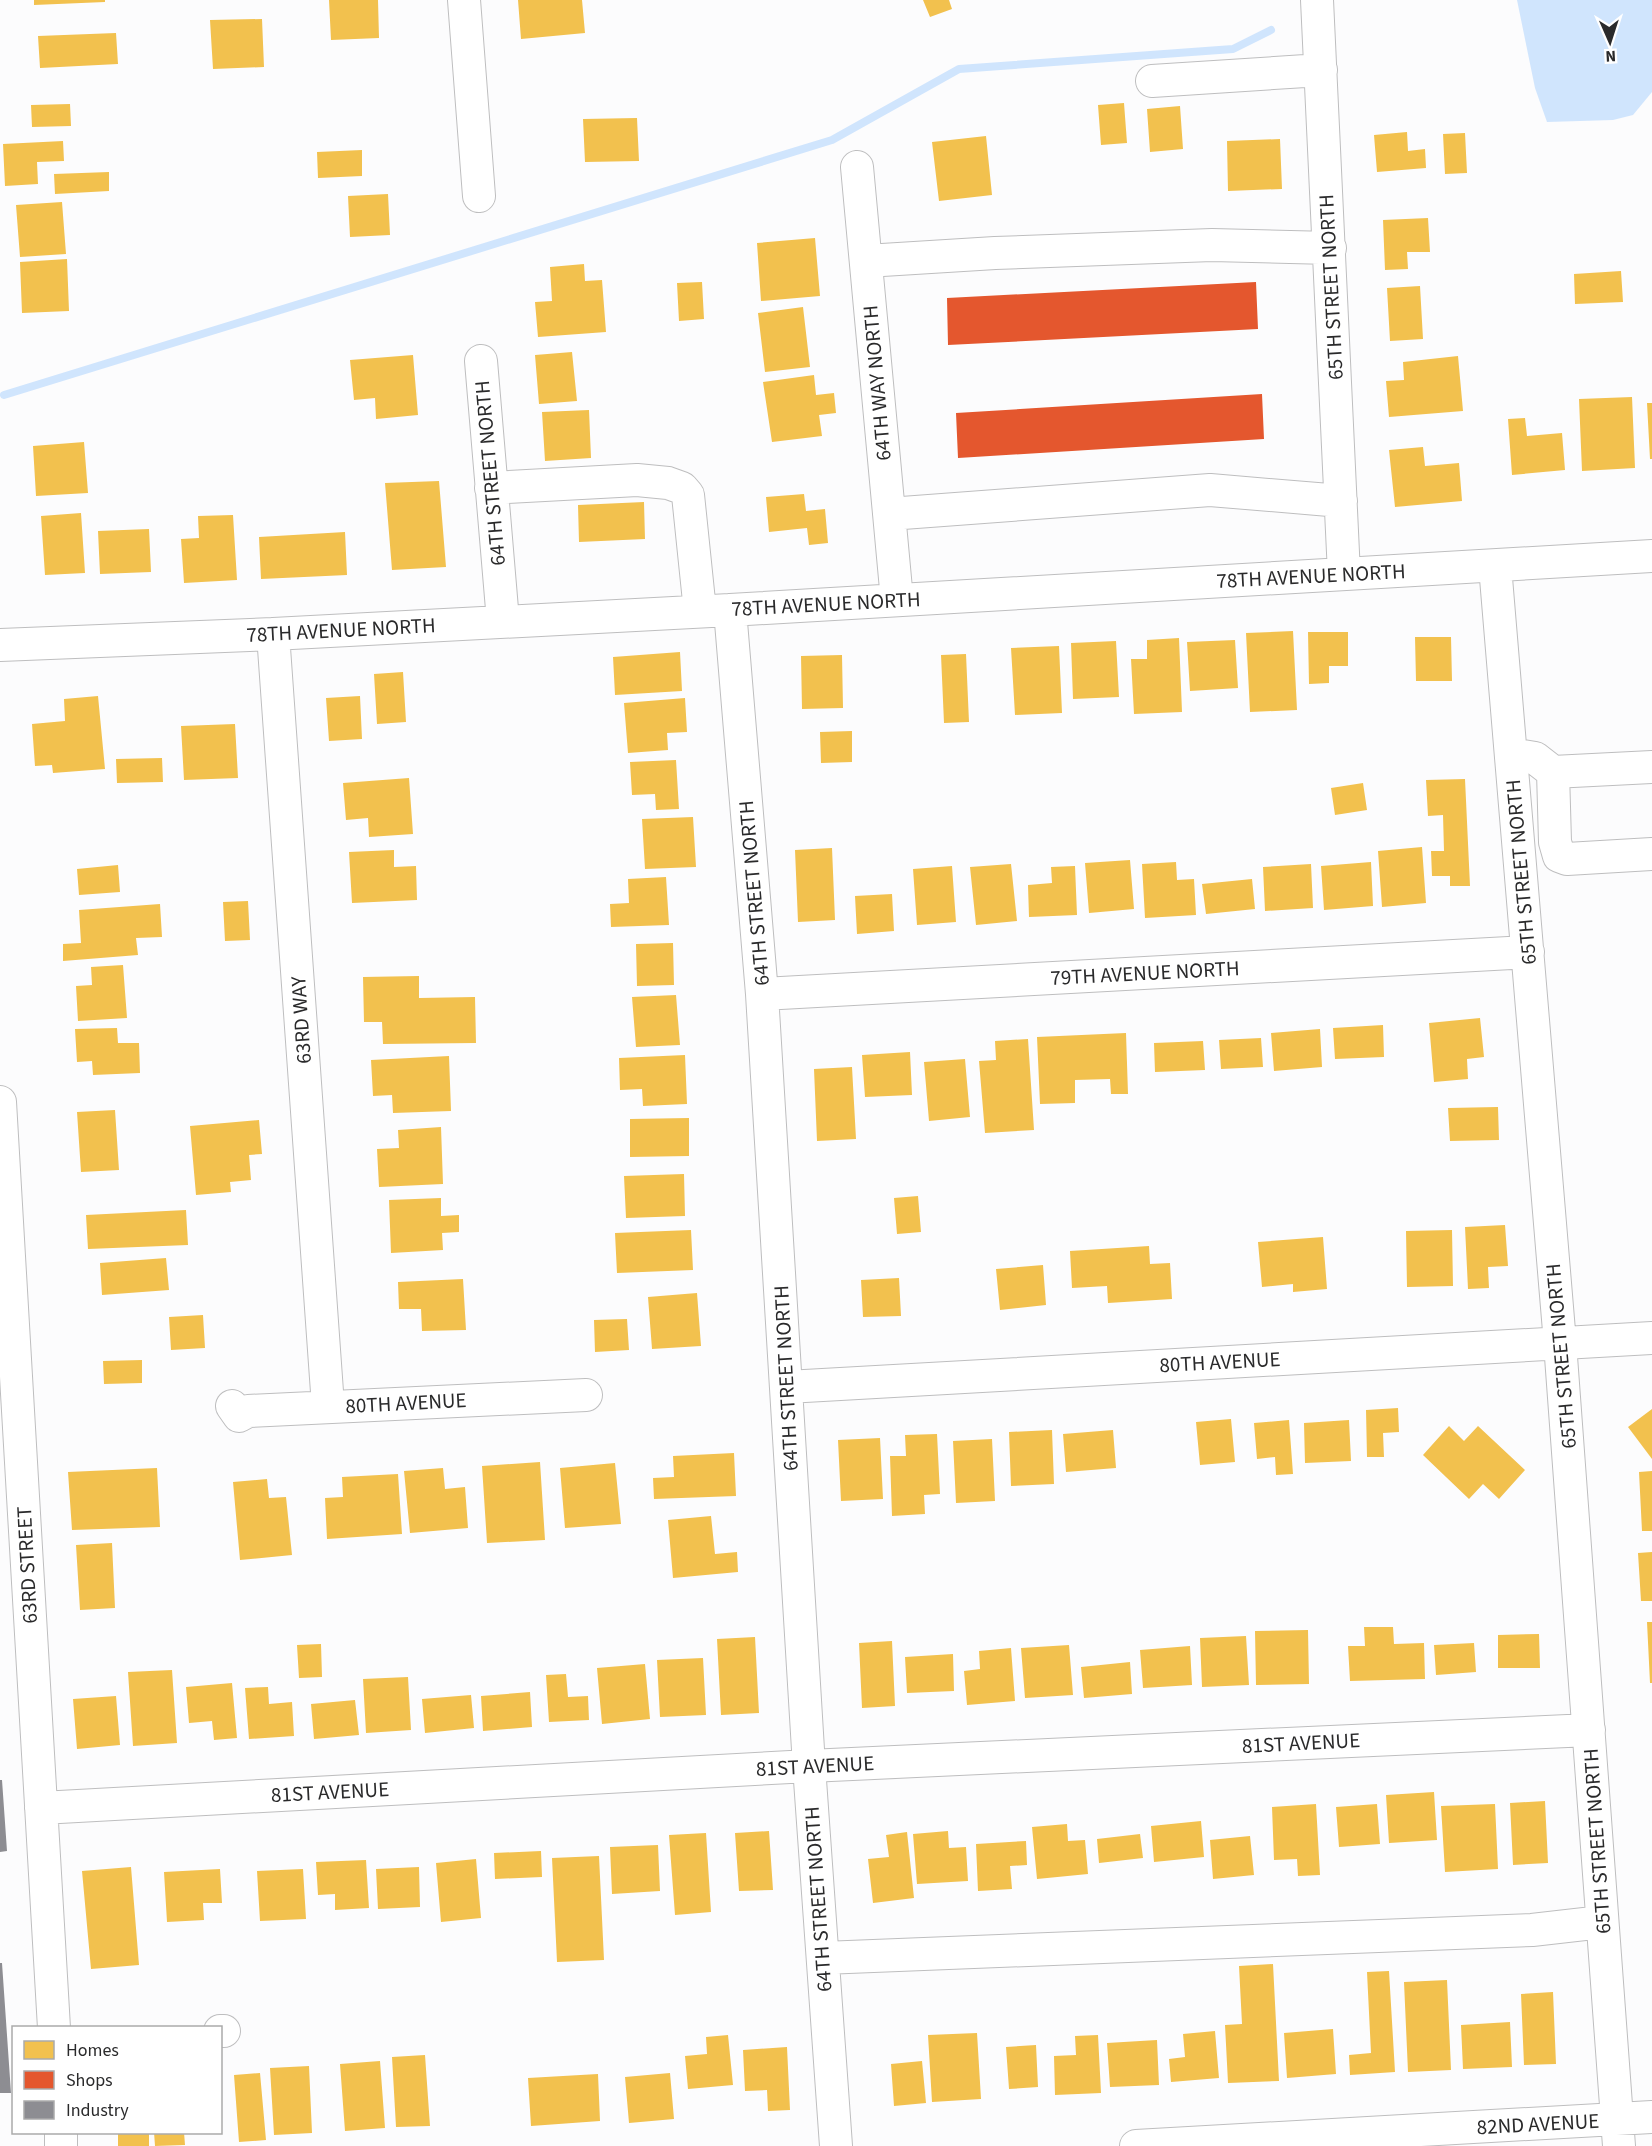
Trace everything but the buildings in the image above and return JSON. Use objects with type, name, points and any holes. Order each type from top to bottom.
[{"type":"street","points":[[464,0],[479,196]]},
{"type":"street","name":"65TH STREET NORTH","points":[[1317,0],[1344,574]]},
{"type":"street","points":[[1152,81],[1321,70]]},
{"type":"street","name":"64TH WAY NORTH","points":[[857,167],[897,600]]},
{"type":"street","points":[[866,261],[995,253],[1212,245],[1329,248]]},
{"type":"street","name":"64TH STREET NORTH","points":[[481,361],[503,621]]},
{"type":"street","name":"64TH STREET NORTH","points":[[492,488],[637,480],[668,483],[682,488],[688,495],[715,610],[762,994],[808,1766],[837,2146]]},
{"type":"street","points":[[889,514],[1210,490],[1341,501]]},
{"type":"street","name":"78TH AVENUE NORTH","points":[[0,645],[273,634],[1495,567],[1652,556]]},
{"type":"street","name":"65TH STREET NORTH","points":[[1495,567],[1560,1343],[1617,2133]]},
{"type":"street","name":"63RD WAY","points":[[273,634],[328,1406]]},
{"type":"street","points":[[1511,754],[1535,758],[1553,772],[1652,767]]},
{"type":"street","points":[[1553,772],[1555,842],[1559,856],[1567,859],[1652,854]]},
{"type":"street","name":"79TH AVENUE NORTH","points":[[762,994],[1528,952]]},
{"type":"street","name":"63RD STREET","points":[[0,1102],[9,1421],[41,1808],[54,2026]]},
{"type":"street","name":"80TH AVENUE","points":[[787,1387],[1652,1338]]},
{"type":"street","name":"80TH AVENUE","points":[[232,1406],[239,1416],[248,1411],[328,1406],[586,1395]]},
{"type":"street","name":"81ST AVENUE","points":[[41,1808],[808,1766],[1589,1730]]},
{"type":"street","points":[[823,1958],[1532,1930],[1602,1922]]},
{"type":"street","name":"82ND AVENUE","points":[[1136,2146],[1617,2133],[1652,2117]]},
{"type":"water","points":[[1517,0],[1652,0],[1652,92],[1633,115],[1613,120],[1547,122],[1535,88]]},
{"type":"waterway","points":[[4,395],[832,140],[959,69],[1233,49],[1271,30]]}]
